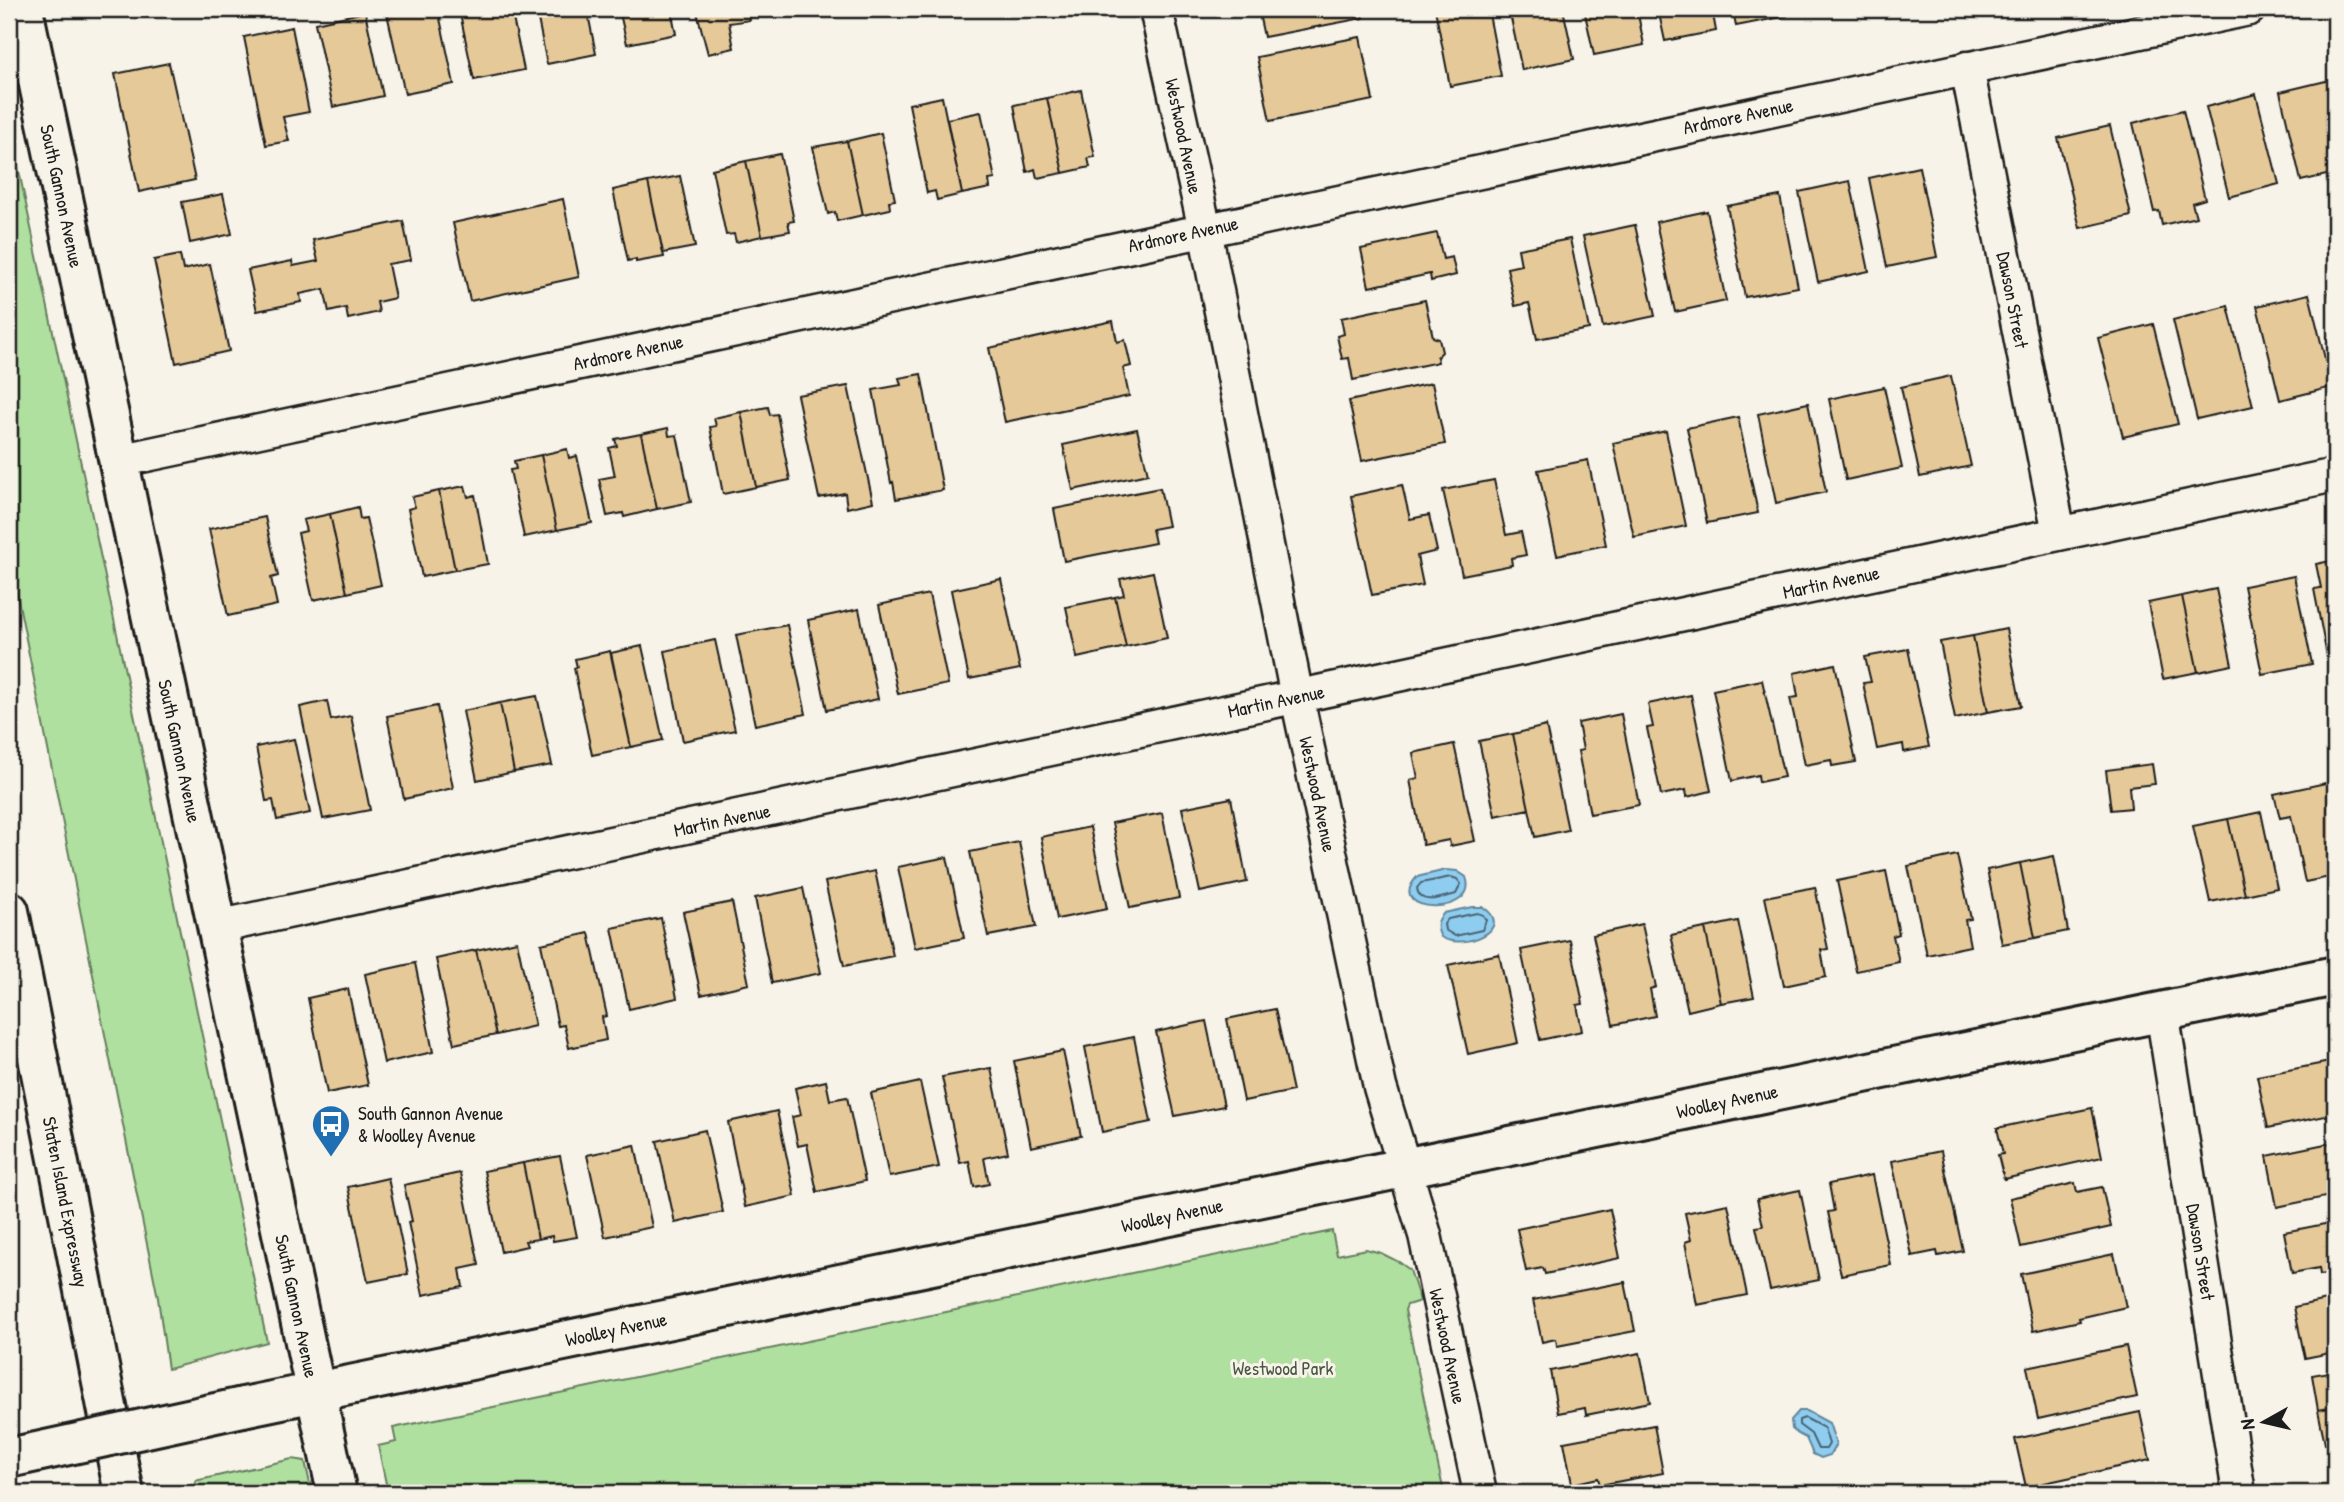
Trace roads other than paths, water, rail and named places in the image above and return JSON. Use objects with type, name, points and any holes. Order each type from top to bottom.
[{"type":"main road","name":"South Gannon Avenue","points":[[23,9],[337,1493]]},
{"type":"main road","name":"Staten Island Expressway","points":[[9,911],[124,1493]]},
{"type":"main road","name":"Woolley Avenue","points":[[9,1458],[315,1391],[2335,976]]},
{"type":"street","name":"Westwood Avenue","points":[[1156,9],[1205,230],[1297,697],[1380,1087],[1424,1236],[1480,1493]]},
{"type":"street","name":"Ardmore Avenue","points":[[118,461],[2249,9]]},
{"type":"street","name":"Dawson Street","points":[[1967,68],[2059,533]]},
{"type":"street","name":"Martin Avenue","points":[[217,928],[2335,475]]},
{"type":"street","name":"Dawson Street","points":[[2162,1012],[2239,1493]]},
{"type":"water","points":[[1446,870],[1457,871],[1466,877],[1467,890],[1460,899],[1448,905],[1434,906],[1412,899],[1410,890],[1417,877]]},
{"type":"water","points":[[1483,907],[1492,915],[1494,923],[1490,930],[1472,940],[1450,941],[1441,937],[1438,925],[1444,913]]},
{"type":"water","points":[[1799,1411],[1807,1411],[1829,1423],[1836,1444],[1830,1455],[1821,1458],[1813,1454],[1806,1438],[1792,1429],[1791,1420]]},
{"type":"place","name":"South Gannon Avenue & Woolley Avenue","points":[[331,1158]]},
{"type":"park label","name":"Westwood Park","points":[[1283,1368]]}]
